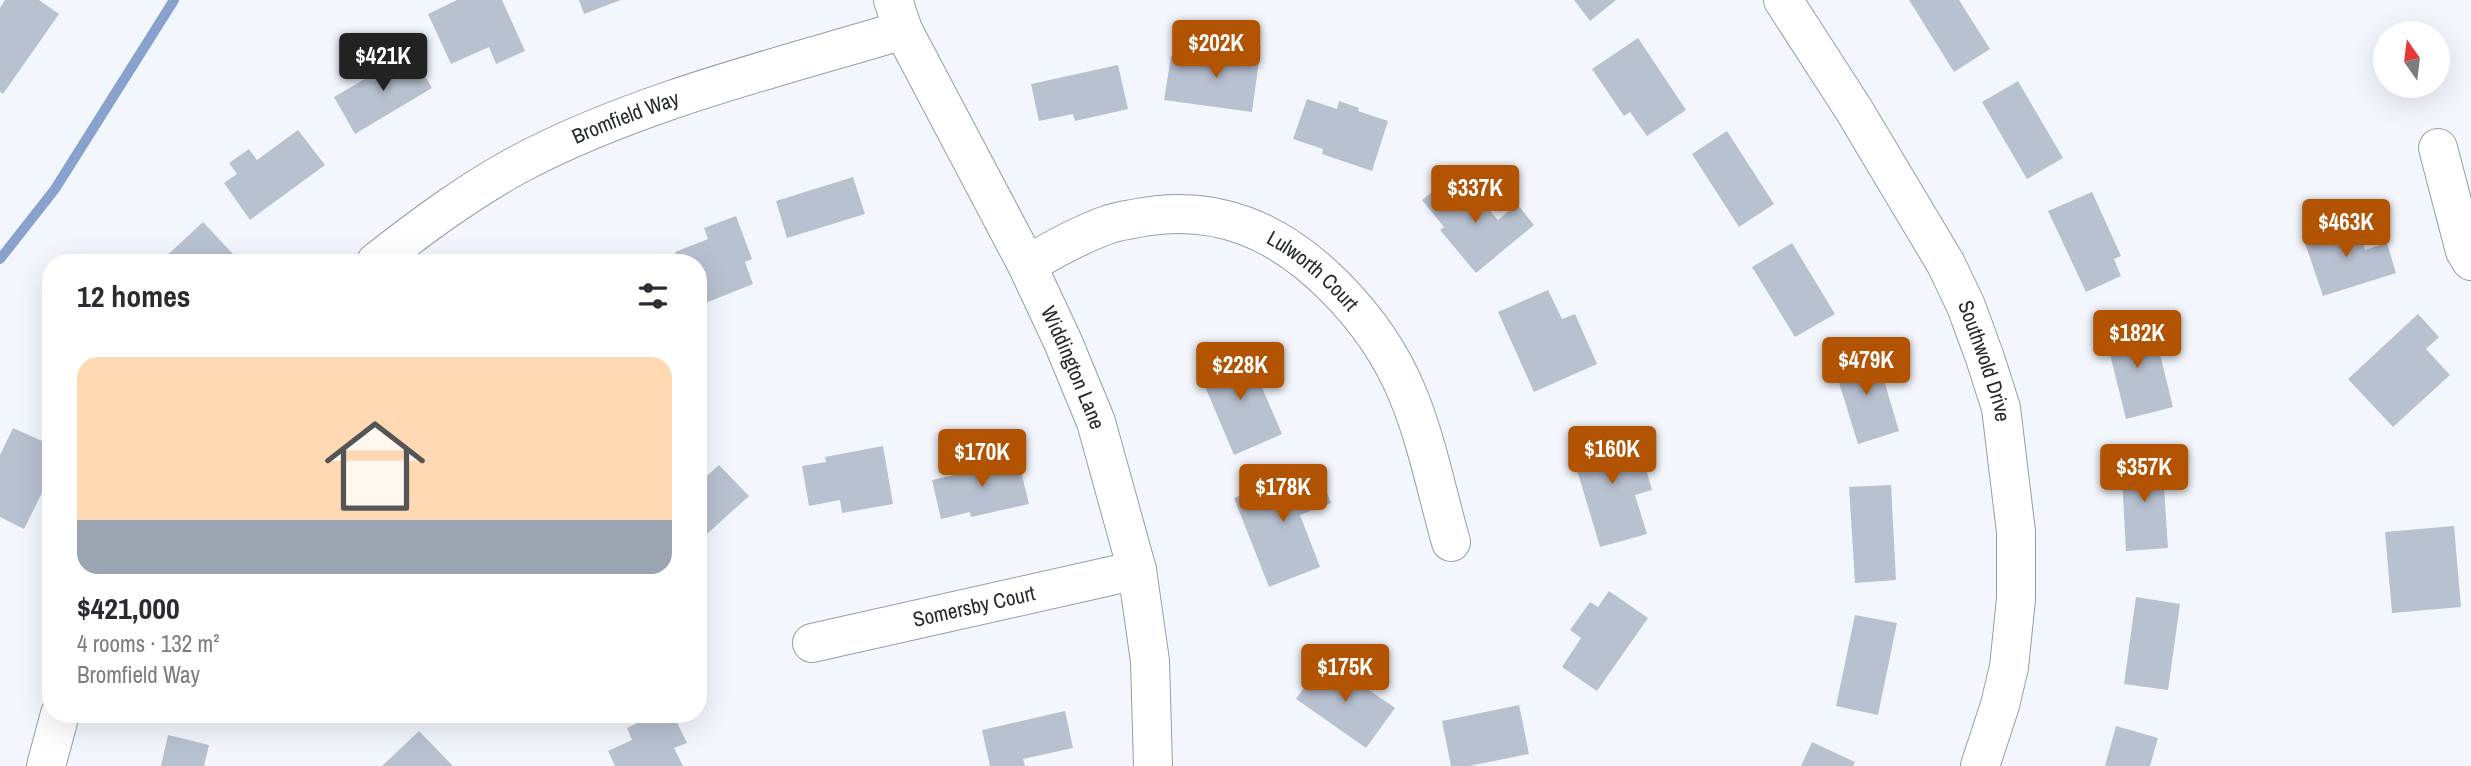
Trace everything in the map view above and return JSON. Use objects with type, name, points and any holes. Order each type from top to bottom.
[{"type":"street","name":"Southwold Drive","points":[[1783,0],[1854,110],[1946,264],[1966,306],[2001,408],[2010,464],[2016,532],[2016,599],[2009,667],[1980,766]]},
{"type":"street","name":"Bromfield Way","points":[[386,254],[427,223],[521,163],[574,139],[898,15]]},
{"type":"street","name":"Widdington Lane","points":[[898,15],[1027,265],[1096,422],[1136,570],[1150,661],[1153,766]]},
{"type":"street","points":[[2438,148],[2465,251],[2471,261]]},
{"type":"street","name":"Lulworth Court","points":[[1027,265],[1054,249],[1109,224],[1157,214],[1192,214],[1229,219],[1265,233],[1293,249],[1349,301],[1376,335],[1396,369],[1409,396],[1451,542]]},
{"type":"street","name":"Somersby Court","points":[[812,643],[1136,570]]},
{"type":"street","points":[[46,766],[58,723]]},
{"type":"building","points":[[5,0],[39,0],[59,14],[3,94],[0,92],[0,8]]},
{"type":"building","points":[[457,0],[502,0],[525,51],[496,64],[489,47],[451,64],[428,14]]},
{"type":"building","points":[[579,0],[621,0],[584,14]]},
{"type":"building","points":[[1574,0],[1616,0],[1590,21]]},
{"type":"building","points":[[1909,0],[1959,0],[1990,49],[1954,72]]},
{"type":"building","points":[[1638,38],[1686,110],[1647,136],[1630,112],[1624,116],[1592,69]]},
{"type":"building","points":[[1232,42],[1261,46],[1252,112],[1164,100],[1171,56],[1229,64]]},
{"type":"building","points":[[411,52],[432,88],[355,134],[334,97]]},
{"type":"building","points":[[1118,65],[1128,109],[1075,121],[1073,114],[1039,121],[1031,84]]},
{"type":"building","points":[[2018,81],[2063,158],[2027,179],[1982,102]]},
{"type":"building","points":[[1307,99],[1337,109],[1339,101],[1388,121],[1372,171],[1322,154],[1323,149],[1293,139]]},
{"type":"building","points":[[298,130],[325,165],[250,220],[224,183],[237,174],[229,163],[249,149],[257,160]]},
{"type":"building","points":[[1727,131],[1774,204],[1739,227],[1692,154]]},
{"type":"building","points":[[853,177],[865,214],[787,238],[776,201]]},
{"type":"building","points":[[1451,177],[1472,202],[1478,197],[1498,220],[1517,204],[1534,225],[1476,273],[1440,230],[1444,227],[1422,200]]},
{"type":"building","points":[[2092,192],[2121,256],[2114,259],[2121,276],[2086,292],[2048,211]]},
{"type":"building","points":[[736,216],[752,259],[745,262],[753,284],[707,302],[707,254],[675,252],[708,239],[704,228]]},
{"type":"building","points":[[2356,220],[2365,250],[2387,243],[2396,273],[2323,296],[2303,237]]},
{"type":"building","points":[[203,222],[233,254],[169,254]]},
{"type":"building","points":[[1792,243],[1835,314],[1795,337],[1752,267]]},
{"type":"building","points":[[1548,290],[1562,319],[1575,314],[1597,364],[1534,392],[1498,312]]},
{"type":"building","points":[[2418,314],[2439,337],[2426,349],[2450,375],[2393,427],[2348,379]]},
{"type":"building","points":[[2137,318],[2143,342],[2156,338],[2173,407],[2126,419],[2103,326]]},
{"type":"building","points":[[1246,350],[1282,434],[1234,455],[1198,370]]},
{"type":"building","points":[[1875,350],[1899,431],[1858,444],[1833,363]]},
{"type":"building","points":[[13,428],[42,441],[42,493],[24,529],[0,517],[0,455]]},
{"type":"building","points":[[1616,429],[1625,456],[1641,451],[1652,490],[1635,495],[1647,534],[1600,547],[1569,443]]},
{"type":"building","points":[[883,446],[893,504],[842,513],[840,500],[809,506],[802,466],[826,462],[825,457]]},
{"type":"building","points":[[1017,455],[1029,504],[971,517],[970,512],[941,519],[932,480],[963,473],[962,468]]},
{"type":"building","points":[[2162,457],[2168,548],[2126,551],[2121,459]]},
{"type":"building","points":[[719,465],[749,496],[707,534],[707,476]]},
{"type":"building","points":[[1316,465],[1331,503],[1300,515],[1320,567],[1269,587],[1234,498]]},
{"type":"building","points":[[1891,485],[1896,580],[1855,583],[1849,487]]},
{"type":"building","points":[[2454,526],[2461,607],[2392,613],[2385,532]]},
{"type":"building","points":[[1609,591],[1648,618],[1597,691],[1562,667],[1581,638],[1570,630],[1590,602],[1598,607]]},
{"type":"building","points":[[2136,597],[2180,604],[2168,690],[2124,684]]},
{"type":"building","points":[[1855,615],[1897,623],[1878,715],[1836,706]]},
{"type":"building","points":[[1324,659],[1395,708],[1366,748],[1296,699]]},
{"type":"building","points":[[1519,705],[1529,754],[1469,766],[1451,766],[1442,721]]},
{"type":"building","points":[[1065,711],[1073,748],[1023,759],[1025,766],[990,766],[982,730]]},
{"type":"building","points":[[638,723],[677,723],[687,743],[674,748],[683,766],[615,766],[608,751],[632,740],[627,728]]},
{"type":"building","points":[[2116,726],[2158,738],[2150,766],[2105,766]]},
{"type":"building","points":[[419,731],[453,766],[382,766]]},
{"type":"building","points":[[168,735],[209,745],[204,766],[161,766]]},
{"type":"building","points":[[1812,742],[1855,762],[1853,766],[1801,766]]},
{"type":"waterway","points":[[0,259],[55,189],[174,0]]}]
